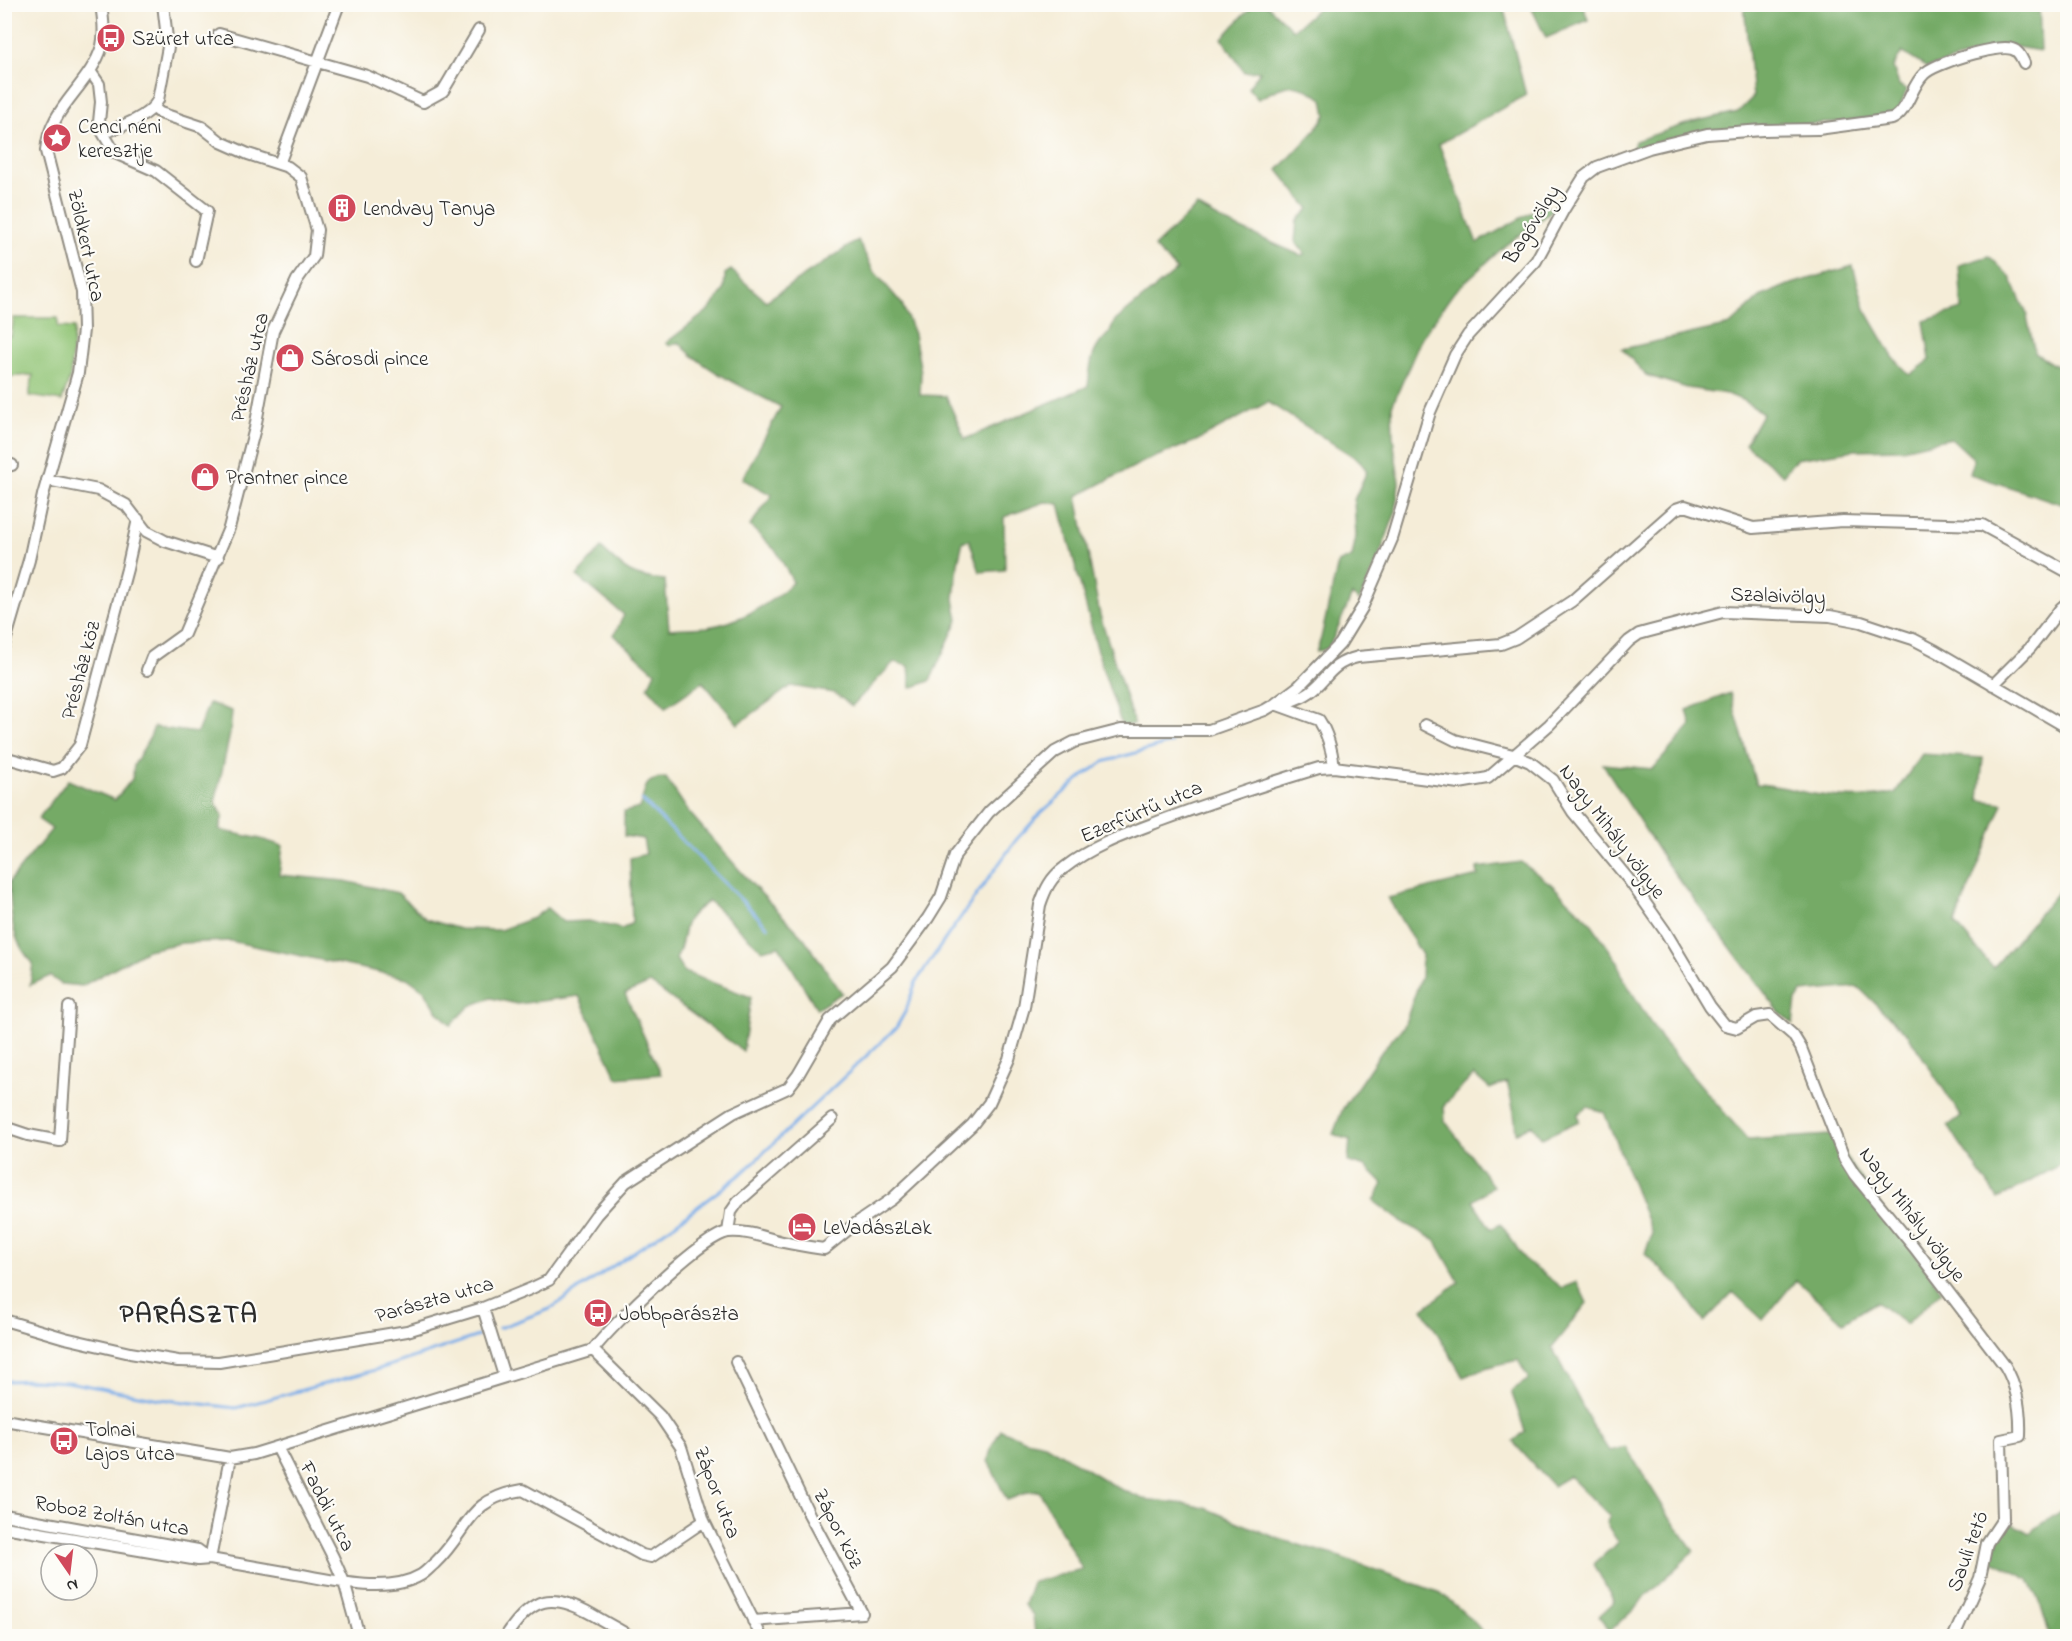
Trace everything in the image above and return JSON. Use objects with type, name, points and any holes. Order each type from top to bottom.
[{"type":"street","name":"Zöldkert utca","points":[[4,645],[29,560],[47,480],[78,373],[83,330],[82,292],[48,160],[47,137],[52,124],[90,71],[102,44],[104,24],[101,4]]},
{"type":"street","points":[[103,134],[154,108],[162,86],[168,47],[163,4]]},
{"type":"street","points":[[279,164],[339,4]]},
{"type":"street","points":[[219,34],[367,76],[423,102],[442,91],[479,30]]},
{"type":"street","name":"Bagóvölgy","points":[[1275,704],[1299,686],[1340,644],[1362,608],[1392,539],[1430,412],[1455,355],[1468,335],[1536,261],[1584,177],[1597,167],[1649,148],[1707,134],[1818,129],[1892,119],[1899,116],[1924,73],[1939,65],[1969,55],[2011,48],[2019,52],[2024,63]]},
{"type":"street","points":[[90,71],[99,84],[101,102],[99,122],[103,134],[115,153],[156,171],[207,211],[196,261]]},
{"type":"street","name":"Présház utca","points":[[147,670],[152,657],[184,634],[218,558],[229,528],[255,428],[273,331],[297,280],[314,256],[317,230],[301,177],[295,171],[221,142],[202,127],[160,113],[154,108]]},
{"type":"street","points":[[47,480],[98,490],[126,505],[146,531],[218,558]]},
{"type":"street","points":[[1288,702],[1306,695],[1330,670],[1343,661],[1358,657],[1501,644],[1516,638],[1572,601],[1676,509],[1685,506],[1753,528],[1843,521],[1982,525],[2067,572]]},
{"type":"street","name":"Présház köz","points":[[4,757],[53,771],[62,768],[80,745],[138,519]]},
{"type":"street","points":[[1993,685],[2031,647],[2067,602]]},
{"type":"street","name":"Szalaivölgy","points":[[1512,755],[1549,725],[1629,641],[1639,634],[1723,612],[1830,616],[1861,622],[1913,639],[2067,728]]},
{"type":"street","points":[[1275,704],[1320,720],[1330,745],[1334,767]]},
{"type":"street","name":"Parászta utca","points":[[4,1320],[65,1338],[130,1353],[178,1361],[219,1362],[407,1331],[483,1308],[549,1280],[596,1215],[626,1182],[733,1113],[788,1088],[830,1020],[892,967],[928,918],[941,897],[955,855],[969,837],[989,812],[1056,752],[1074,742],[1121,730],[1209,730],[1265,710],[1275,704]]},
{"type":"street","points":[[1425,725],[1455,740],[1512,755]]},
{"type":"street","name":"Ezerfürtű utca","points":[[728,1232],[751,1234],[824,1249],[892,1199],[972,1125],[989,1103],[1009,1059],[1024,1007],[1044,892],[1064,868],[1089,852],[1130,832],[1205,804],[1319,768],[1334,767],[1459,783],[1488,778],[1500,769],[1512,755]]},
{"type":"street","name":"Nagy Mihály völgye","points":[[1512,755],[1536,766],[1553,780],[1573,812],[1629,880],[1665,932],[1710,1006],[1725,1025],[1737,1028],[1764,1014],[1770,1015],[1793,1035],[1802,1048],[1844,1158],[1854,1174],[1914,1247],[2012,1376],[2019,1401],[2020,1436],[2001,1440]]},
{"type":"street","points":[[4,1127],[28,1135],[60,1141],[69,1007]]},
{"type":"street","points":[[4,1420],[230,1458],[277,1447],[593,1350],[642,1299],[689,1257],[710,1239],[728,1232],[731,1212],[738,1202],[832,1119]]},
{"type":"street","points":[[483,1308],[504,1376]]},
{"type":"street","name":"Zápor utca","points":[[593,1350],[660,1416],[681,1447],[704,1521],[761,1636]]},
{"type":"street","name":"Zápor köz","points":[[736,1362],[809,1514],[862,1613],[753,1621]]},
{"type":"street","name":"Sauli tető","points":[[1954,1636],[1980,1578],[1987,1543],[2003,1519],[2001,1440]]},
{"type":"street","name":"Faddi utca","points":[[277,1447],[344,1582],[359,1636]]},
{"type":"street","points":[[210,1559],[230,1458]]},
{"type":"street","name":"Roboz Zoltán utca","points":[[4,1527],[198,1560],[210,1559],[374,1586],[403,1582],[422,1575],[441,1556],[474,1512],[493,1497],[505,1493],[523,1490],[642,1555],[651,1557],[704,1521]]},
{"type":"street","name":"Roboz Zoltán utca","points":[[4,1515],[198,1550],[210,1559]]},
{"type":"street","points":[[506,1636],[520,1618],[535,1605],[556,1600],[588,1612],[630,1636]]},
{"type":"green space","points":[[1253,5],[1267,5],[1293,30],[1322,5],[1503,5],[1526,95],[1439,144],[1477,243],[1542,206],[1554,209],[1506,245],[1454,292],[1422,337],[1392,406],[1393,437],[1399,482],[1396,511],[1377,562],[1359,601],[1352,595],[1329,648],[1316,652],[1338,563],[1352,557],[1356,536],[1354,500],[1367,471],[1359,460],[1268,402],[1196,441],[1145,461],[1077,496],[1100,615],[1134,724],[1122,726],[1102,667],[1059,504],[1045,502],[1004,517],[1005,570],[980,572],[969,540],[963,541],[954,599],[958,620],[930,681],[911,688],[909,666],[894,662],[852,706],[834,693],[791,686],[738,724],[703,682],[666,707],[648,687],[655,672],[614,635],[624,615],[577,576],[601,548],[630,572],[665,580],[669,629],[707,627],[742,617],[775,598],[793,582],[777,552],[750,526],[772,495],[742,479],[781,407],[712,370],[688,352],[679,342],[670,346],[666,343],[710,309],[724,290],[725,274],[731,270],[766,301],[858,240],[873,270],[902,304],[914,334],[921,372],[920,395],[946,396],[965,439],[1088,386],[1094,353],[1110,332],[1114,322],[1177,270],[1154,247],[1197,206],[1225,222],[1300,255],[1305,254],[1295,241],[1297,221],[1309,209],[1278,170],[1312,134],[1326,115],[1323,99],[1304,88],[1290,86],[1258,99],[1248,88],[1260,71],[1244,72],[1222,38]]},
{"type":"green space","points":[[1530,5],[1583,5],[1588,20],[1546,38]]},
{"type":"green space","points":[[1744,5],[2039,5],[2041,51],[2004,45],[1927,68],[1902,52],[1893,67],[1899,85],[1907,90],[1899,108],[1891,115],[1843,122],[1764,127],[1633,148],[1635,141],[1692,122],[1738,112],[1753,97]]},
{"type":"green space","points":[[1989,256],[2010,277],[2026,312],[2035,353],[2067,373],[2067,499],[2061,504],[1970,474],[1974,459],[1951,438],[1902,449],[1855,450],[1796,459],[1783,475],[1745,444],[1763,413],[1727,394],[1687,388],[1646,375],[1622,349],[1730,325],[1760,297],[1788,285],[1853,266],[1865,309],[1893,357],[1910,375],[1930,360],[1924,321],[1962,309],[1959,265]]},
{"type":"green space","points":[[14,318],[58,318],[58,327],[74,328],[70,377],[62,401],[29,396],[33,375],[5,377],[5,336],[11,336]]},
{"type":"green space","points":[[1730,693],[1756,784],[1830,796],[1877,796],[1895,793],[1922,754],[1983,758],[1979,800],[2003,803],[1955,923],[1993,968],[2067,881],[2067,1161],[1998,1199],[1948,1126],[1961,1116],[1909,1036],[1858,987],[1802,992],[1796,1001],[1793,1024],[1780,1013],[1665,861],[1603,764],[1653,769],[1691,725],[1687,710]]},
{"type":"green space","points":[[209,703],[232,711],[230,734],[215,803],[223,815],[219,830],[283,846],[279,875],[345,881],[398,893],[426,919],[460,929],[500,930],[533,918],[547,908],[563,922],[589,921],[622,929],[632,923],[630,858],[646,854],[643,839],[624,836],[624,812],[640,808],[646,786],[653,780],[666,778],[688,811],[750,882],[804,938],[842,993],[817,1009],[779,946],[762,950],[709,901],[687,921],[676,959],[684,972],[751,997],[743,1051],[650,983],[625,994],[661,1074],[617,1078],[579,996],[517,1004],[491,998],[470,1006],[451,1025],[438,1012],[425,991],[407,978],[230,941],[182,943],[147,950],[82,986],[61,984],[50,976],[30,985],[33,963],[20,945],[13,926],[9,882],[52,829],[38,819],[68,780],[115,800],[132,779],[134,765],[154,727],[197,733]]},
{"type":"green space","points":[[1521,862],[1551,884],[1589,920],[1618,962],[1623,978],[1661,1039],[1748,1140],[1830,1135],[1942,1291],[1906,1324],[1876,1302],[1843,1322],[1796,1280],[1763,1320],[1733,1292],[1704,1322],[1678,1285],[1645,1254],[1652,1233],[1604,1112],[1587,1107],[1578,1114],[1579,1121],[1542,1138],[1532,1125],[1516,1133],[1507,1082],[1490,1089],[1474,1075],[1444,1105],[1445,1121],[1493,1186],[1473,1201],[1491,1229],[1501,1224],[1525,1260],[1562,1288],[1577,1282],[1587,1303],[1552,1347],[1592,1425],[1609,1451],[1626,1447],[1667,1513],[1694,1551],[1610,1631],[1599,1616],[1614,1602],[1594,1564],[1618,1542],[1606,1523],[1610,1516],[1569,1476],[1553,1486],[1513,1442],[1525,1431],[1511,1391],[1529,1379],[1518,1360],[1488,1367],[1463,1377],[1423,1309],[1459,1282],[1435,1240],[1402,1222],[1374,1201],[1383,1184],[1366,1167],[1348,1162],[1350,1140],[1333,1134],[1343,1108],[1384,1048],[1404,1026],[1421,977],[1422,955],[1388,898],[1478,876],[1477,868]]},
{"type":"green space","points":[[1001,1430],[1026,1440],[1045,1444],[1116,1487],[1143,1499],[1205,1508],[1279,1539],[1340,1557],[1441,1593],[1487,1636],[1056,1636],[1052,1630],[1035,1634],[1033,1615],[1024,1605],[1032,1582],[1082,1569],[1039,1491],[1007,1500],[988,1461],[992,1445]]},
{"type":"green space","points":[[2067,1507],[2067,1636],[2050,1636],[2039,1599],[2030,1580],[1991,1560],[1992,1545],[2011,1522],[2029,1533]]},
{"type":"waterway","points":[[499,1328],[550,1309],[672,1226],[740,1175],[896,1028],[905,1012],[916,982],[1016,840],[1041,813],[1078,780],[1103,762],[1171,743]]},
{"type":"waterway","points":[[642,800],[768,927]]},
{"type":"waterway","points":[[4,1381],[68,1382],[160,1399],[236,1408],[379,1369],[478,1336]]},
{"type":"place","name":"Szüret utca","points":[[111,38]]},
{"type":"place","name":"Cenci néni keresztje","points":[[57,138]]},
{"type":"place","name":"Lendvay Tanya","points":[[342,208]]},
{"type":"place","name":"Sárosdi pince","points":[[290,358]]},
{"type":"place","name":"Prantner pince","points":[[205,477]]},
{"type":"place","name":"LeVadászLak","points":[[802,1227]]},
{"type":"place","name":"Jobbparászta","points":[[598,1313]]},
{"type":"place","name":"Tolnai Lajos utca","points":[[64,1441]]},
{"type":"district","name":"PARÁSZTA","points":[[189,1313]]}]
